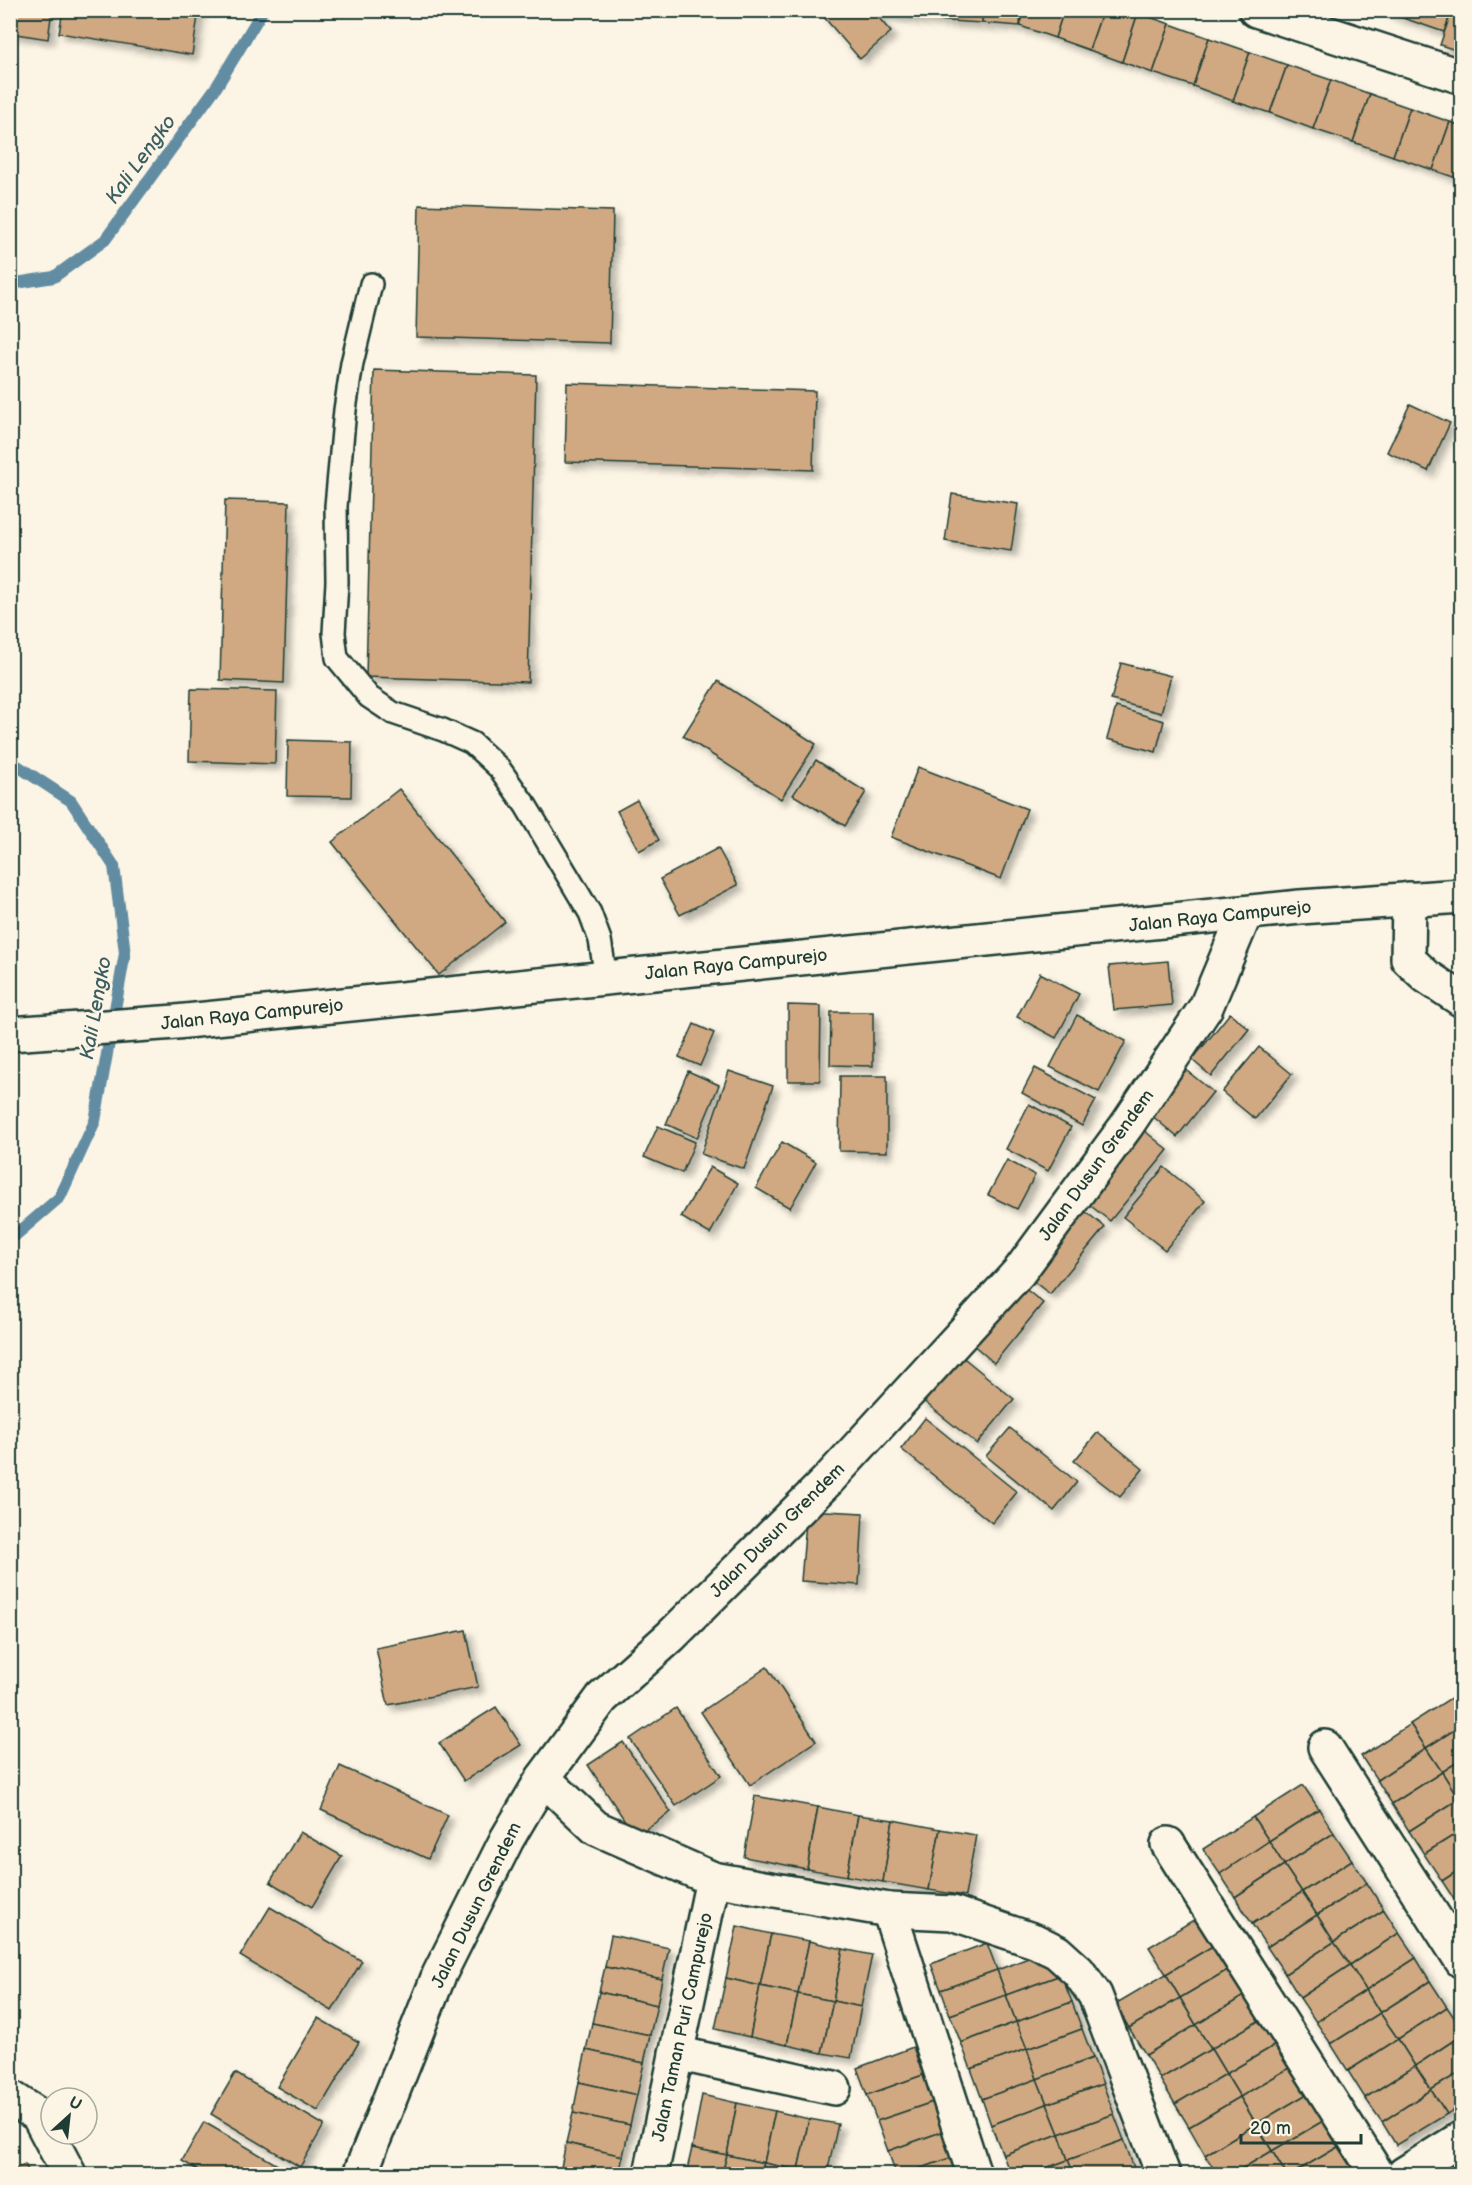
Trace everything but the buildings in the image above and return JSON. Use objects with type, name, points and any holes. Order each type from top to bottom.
[{"type":"street","points":[[1256,10],[1461,77]]},
{"type":"street","name":"Jalan Raya Campurejo","points":[[10,1034],[176,1022],[1300,907],[1461,896]]},
{"type":"street","points":[[1409,899],[1408,959],[1426,976],[1461,1000]]},
{"type":"street","name":"Jalan Dusun Grendem","points":[[360,2175],[439,1976],[507,1839],[543,1778],[602,1698],[671,1636],[829,1479],[1019,1272],[1127,1125],[1206,1007],[1245,914]]},
{"type":"street","points":[[1325,1747],[1461,1961]]},
{"type":"street","points":[[543,1778],[596,1828],[713,1879],[889,1910],[952,1913],[1035,1941],[1057,1952],[1078,1971],[1095,1995],[1163,2175]]},
{"type":"street","points":[[1168,1844],[1377,2175]]},
{"type":"street","name":"Jalan Taman Puri Campurejo","points":[[651,2175],[713,1879]]},
{"type":"street","points":[[889,1910],[974,2175]]},
{"type":"street","points":[[676,2053],[834,2088]]},
{"type":"street","points":[[10,2097],[38,2115],[69,2175]]},
{"type":"street","points":[[1404,2175],[1461,2138]]},
{"type":"lane","points":[[371,284],[352,363],[336,506],[337,582],[334,633],[337,658],[369,697],[393,713],[443,730],[472,743],[499,768],[526,806],[590,913],[600,940],[606,978]]},
{"type":"waterway","name":"Kali Lengko","points":[[10,284],[54,277],[105,240],[217,86],[263,10]]},
{"type":"waterway","name":"Kali Lengko","points":[[10,761],[71,801],[114,866],[125,953],[95,1121],[60,1197],[10,1240]]}]
